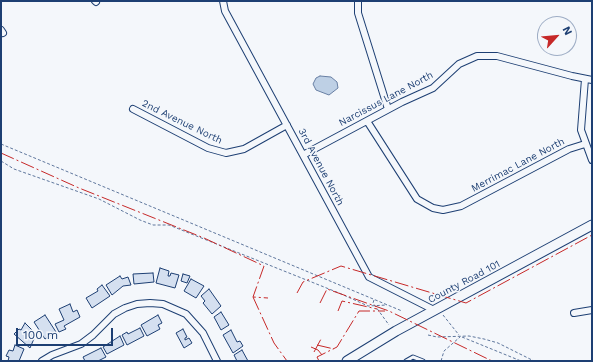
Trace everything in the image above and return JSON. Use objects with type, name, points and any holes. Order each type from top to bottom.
[{"type":"main road","name":"County Road 101","points":[[348,361],[434,310],[592,225]]},
{"type":"street","name":"3rd Avenue North","points":[[223,1],[225,11],[370,278],[434,310]]},
{"type":"street","points":[[358,1],[358,13],[388,110]]},
{"type":"street","name":"Narcissus Lane North","points":[[303,155],[433,88],[459,64],[477,56],[497,56],[589,80]]},
{"type":"street","points":[[589,80],[581,130],[592,160]]},
{"type":"street","name":"2nd Avenue North","points":[[133,109],[208,148],[226,154],[244,149],[287,125]]},
{"type":"street","name":"Merrimac Lane North","points":[[367,121],[417,198],[433,208],[443,210],[461,206],[569,149],[585,144]]},
{"type":"street","points":[[42,361],[52,355],[81,344],[93,335],[114,314],[125,308],[137,304],[150,303],[163,304],[186,314],[203,333],[217,361]]},
{"type":"street","points":[[574,313],[592,310]]},
{"type":"lane","points":[[406,361],[413,357],[423,361]]},
{"type":"path","points":[[1,144],[402,311]]},
{"type":"path","points":[[1,162],[14,169],[99,199],[140,220],[153,225],[169,225],[333,290],[368,306],[388,305]]},
{"type":"path","points":[[374,300],[374,306],[389,325]]},
{"type":"path","points":[[443,315],[460,336],[520,361]]},
{"type":"path","points":[[428,335],[437,337],[460,336],[484,339],[498,343],[534,361]]},
{"type":"path","points":[[441,361],[444,351],[460,336]]},
{"type":"water","points":[[320,76],[331,77],[337,82],[338,88],[329,95],[316,90],[313,84],[316,78]]},
{"type":"building","points":[[160,268],[169,271],[168,276],[170,276],[171,273],[179,275],[175,288],[156,283]]},
{"type":"building","points":[[153,273],[154,282],[134,284],[133,274]]},
{"type":"building","points":[[183,274],[190,276],[187,283],[181,281]]},
{"type":"building","points":[[120,276],[122,279],[128,277],[131,285],[123,286],[112,295],[106,285]]},
{"type":"building","points":[[191,279],[204,286],[196,298],[184,291]]},
{"type":"building","points":[[102,285],[110,296],[92,308],[86,298],[98,291],[97,289]]},
{"type":"building","points":[[209,289],[221,306],[212,314],[203,303],[205,301],[201,296]]},
{"type":"building","points":[[70,304],[73,312],[77,310],[80,317],[64,326],[66,329],[59,332],[55,324],[64,320],[59,309]]},
{"type":"building","points":[[221,312],[229,325],[221,330],[214,317]]},
{"type":"building","points":[[45,315],[56,332],[45,339],[34,322]]},
{"type":"building","points":[[158,315],[162,323],[158,325],[160,329],[147,336],[141,325]]},
{"type":"building","points":[[25,323],[36,334],[30,348],[14,334],[19,329],[21,330]]},
{"type":"building","points":[[140,328],[144,336],[127,345],[122,335],[127,332],[128,334]]},
{"type":"building","points":[[183,329],[187,337],[185,340],[189,338],[192,343],[184,348],[176,333]]},
{"type":"building","points":[[231,330],[237,342],[240,341],[243,346],[233,353],[223,335]]},
{"type":"building","points":[[120,336],[124,345],[107,354],[103,347]]},
{"type":"building","points":[[15,345],[24,349],[19,361],[8,361],[9,357],[6,356],[9,350],[13,351]]},
{"type":"building","points":[[101,348],[106,357],[98,361],[85,361],[83,357]]},
{"type":"building","points":[[242,350],[248,361],[237,361],[234,355]]},
{"type":"power","points":[[1,153],[79,188],[204,238],[264,266],[253,297],[268,298]]},
{"type":"power","points":[[297,293],[303,282],[341,266],[466,303],[592,235]]},
{"type":"power","points":[[320,303],[327,289],[389,311],[492,361]]},
{"type":"power","points":[[253,297],[274,343],[287,361]]},
{"type":"power","points":[[338,311],[342,301],[377,309]]},
{"type":"power","points":[[319,361],[317,357],[337,347],[359,311],[385,311]]},
{"type":"power","points":[[314,352],[321,339]]},
{"type":"power","points":[[317,345],[334,349]]},
{"type":"power","points":[[311,347],[318,350],[322,355]]}]
